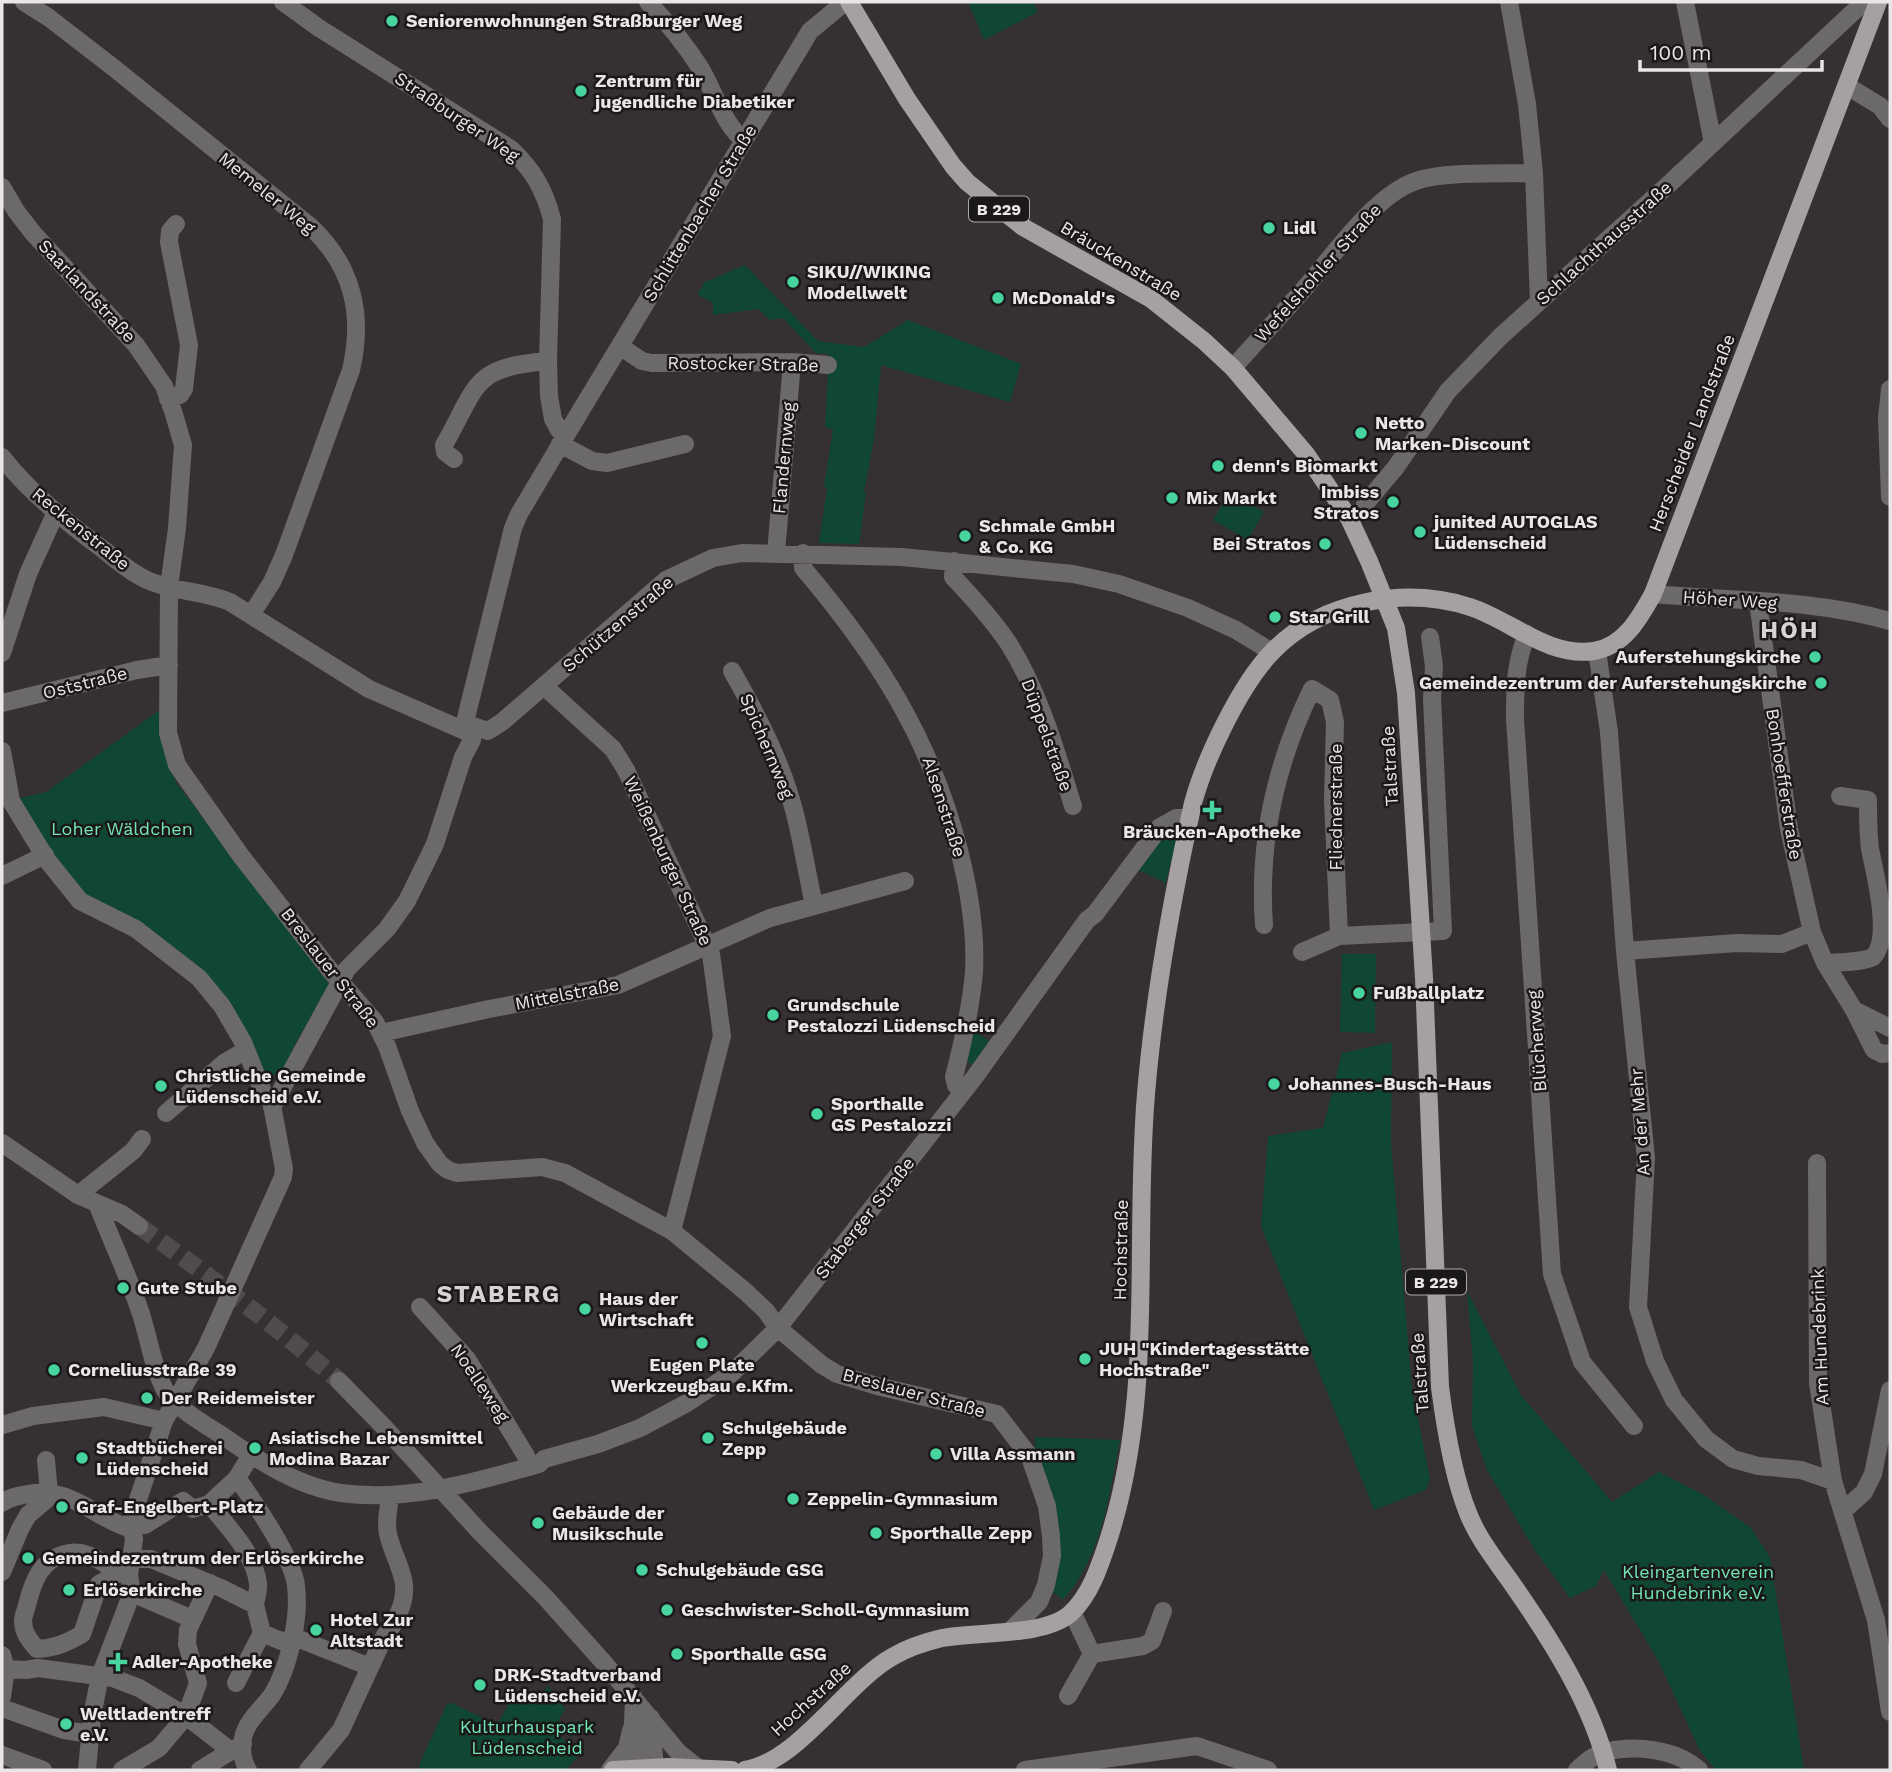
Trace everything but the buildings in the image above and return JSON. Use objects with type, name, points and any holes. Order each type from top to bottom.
[{"type":"main road","name":"Bräuckenstraße","points":[[847,2],[907,99],[967,182],[1023,227],[1151,299],[1204,341],[1262,399],[1306,454],[1335,497],[1357,533],[1385,598]]},
{"type":"main road","name":"Herscheider Landstraße","points":[[1597,651],[1622,638],[1634,628],[1653,594],[1878,2]]},
{"type":"main road","points":[[1385,598],[1426,599],[1466,606],[1569,651],[1597,651]]},
{"type":"main road","name":"Hochstraße","points":[[746,1770],[757,1768],[779,1757],[866,1677],[892,1657],[913,1647],[944,1638],[1050,1625],[1072,1612],[1089,1589],[1105,1551],[1123,1488],[1133,1432],[1139,1382],[1143,1276],[1142,1153],[1149,1057],[1190,818],[1199,783],[1247,684],[1272,652],[1295,633],[1324,617],[1352,606],[1385,598]]},
{"type":"main road","name":"Talstraße","points":[[1385,598],[1400,643],[1406,693],[1421,933],[1440,1387],[1445,1423],[1467,1512],[1488,1551],[1552,1647],[1591,1720],[1606,1761]]},
{"type":"main road","points":[[612,1770],[732,1770]]},
{"type":"street","name":"Memeler Weg","points":[[24,2],[114,68],[311,227],[343,267],[357,322],[351,370],[284,555],[272,582],[251,615]]},
{"type":"street","name":"Straßburger Weg","points":[[283,2],[319,28],[511,149],[533,171],[547,199],[552,219],[548,361],[550,409],[563,439]]},
{"type":"street","points":[[648,2],[687,48],[737,136],[744,140]]},
{"type":"street","name":"Schlittenbacher Straße","points":[[272,1107],[347,969],[387,929],[407,901],[435,845],[463,757],[472,740],[465,722],[513,528],[519,514],[810,31],[847,2]]},
{"type":"street","points":[[1509,2],[1527,104],[1534,173],[1539,302]]},
{"type":"street","points":[[1685,2],[1713,143]]},
{"type":"street","name":"Schlachthausstraße","points":[[1365,503],[1396,467],[1448,391],[1500,337],[1864,2]]},
{"type":"street","points":[[1847,86],[1874,102],[1890,119]]},
{"type":"street","name":"Wefelshohler Straße","points":[[1233,368],[1348,238],[1384,199],[1395,191],[1416,181],[1433,177],[1534,173]]},
{"type":"street","name":"Saarlandstraße","points":[[2,187],[33,233],[136,345],[164,386],[168,399]]},
{"type":"street","points":[[168,399],[180,394],[184,389],[188,362],[188,345],[169,242],[170,231],[176,224]]},
{"type":"street","name":"Rostocker Straße","points":[[621,347],[642,361],[652,363],[792,362],[828,365]]},
{"type":"street","points":[[454,459],[446,454],[444,445],[482,379],[507,367],[548,361]]},
{"type":"street","name":"Flandernweg","points":[[776,553],[792,362]]},
{"type":"street","points":[[1890,389],[1887,418],[1890,497]]},
{"type":"street","name":"Breslauer Straße","points":[[168,399],[183,445],[177,528],[169,587],[168,733],[177,765],[340,982],[382,1032],[410,1111],[435,1158],[448,1170],[467,1174],[542,1167],[561,1171],[671,1231],[746,1292],[766,1311],[778,1328],[822,1365],[837,1374],[997,1414],[1030,1457],[1041,1483],[1052,1546],[1050,1569],[1039,1602],[1011,1630]]},
{"type":"street","points":[[563,439],[592,461],[607,463],[685,444]]},
{"type":"street","name":"Reckenstraße","points":[[2,457],[36,495],[121,564],[144,579],[169,587]]},
{"type":"street","points":[[2,653],[28,574],[56,512]]},
{"type":"street","name":"Schützenstraße","points":[[468,729],[473,726],[488,731],[545,687],[666,579],[725,554],[776,553],[954,561],[1048,570],[1119,584],[1178,604],[1223,622],[1272,652]]},
{"type":"street","name":"Alsenstraße","points":[[803,554],[803,568],[876,661],[908,717],[936,775],[957,841],[971,909],[974,970],[966,1029],[954,1077],[962,1093]]},
{"type":"street","name":"Düppelstraße","points":[[954,561],[953,577],[995,625],[1028,679],[1045,719],[1073,806]]},
{"type":"street","points":[[169,587],[215,595],[369,688],[465,731],[468,729]]},
{"type":"street","name":"Höher Weg","points":[[1653,594],[1857,611],[1890,621]]},
{"type":"street","name":"Bonhoefferstraße","points":[[1758,602],[1788,829],[1812,932],[1825,963],[1854,1010],[1874,1050],[1882,1054],[1890,1053]]},
{"type":"street","name":"Blücherweg","points":[[1527,634],[1518,655],[1515,719],[1552,1274],[1582,1362],[1634,1426]]},
{"type":"street","points":[[1302,953],[1339,936],[1443,931],[1432,699],[1434,666],[1430,637]]},
{"type":"street","name":"An der Mehr","points":[[1597,651],[1609,732],[1625,951],[1646,1158],[1638,1307],[1655,1361],[1674,1400],[1706,1439],[1733,1459],[1758,1466],[1801,1470],[1833,1481]]},
{"type":"street","name":"Oststraße","points":[[2,703],[137,670],[169,665]]},
{"type":"street","name":"Spichernweg","points":[[732,671],[761,725],[785,780],[814,905]]},
{"type":"street","name":"Weißenburger Straße","points":[[545,687],[613,749],[626,770],[711,954],[722,1036],[671,1231]]},
{"type":"street","name":"Fliednerstraße","points":[[1264,925],[1263,882],[1269,813],[1286,749],[1312,689],[1330,700],[1335,722],[1333,800],[1339,936]]},
{"type":"street","points":[[2,751],[11,801],[45,855],[80,901],[136,929],[199,978],[222,1006],[246,1050],[263,1092],[271,1100],[279,1135],[283,1177],[206,1348],[164,1421],[128,1526],[134,1539],[126,1569],[132,1593],[100,1676],[87,1770]]},
{"type":"street","points":[[1825,963],[1872,957],[1879,952],[1889,925],[1887,907],[1871,851],[1868,800],[1840,796]]},
{"type":"street","name":"Staberger Straße","points":[[439,1488],[529,1467],[544,1459],[598,1444],[640,1428],[687,1403],[732,1373],[778,1328],[962,1093],[1087,920],[1095,914],[1160,827],[1176,818],[1190,818]]},
{"type":"street","points":[[2,876],[45,855]]},
{"type":"street","name":"Mittelstraße","points":[[382,1032],[618,985],[770,918],[905,881]]},
{"type":"street","points":[[1625,951],[1737,943],[1782,944],[1812,932]]},
{"type":"street","points":[[1854,1010],[1890,1027]]},
{"type":"street","points":[[166,1113],[224,1063],[246,1050]]},
{"type":"street","points":[[78,1195],[133,1151],[142,1139]]},
{"type":"street","points":[[2,1143],[78,1195],[98,1206],[122,1214],[139,1226]]},
{"type":"street","name":"Am Hundebrink","points":[[1817,1163],[1818,1384],[1833,1481],[1876,1619],[1890,1712]]},
{"type":"street","points":[[98,1206],[127,1275],[164,1389],[174,1402],[251,1455],[298,1479],[330,1491],[390,1496],[439,1488]]},
{"type":"street","name":"Noelleweg","points":[[420,1307],[467,1359],[526,1456],[529,1467]]},
{"type":"street","points":[[339,1381],[546,1598],[678,1752],[698,1768]]},
{"type":"street","points":[[1843,1511],[1864,1492],[1873,1474],[1890,1390]]},
{"type":"street","points":[[2,1425],[23,1419],[104,1408],[164,1421]]},
{"type":"street","points":[[6,1501],[31,1493],[49,1493],[82,1502],[128,1526],[143,1525],[184,1501],[193,1510],[209,1504],[237,1478],[251,1455]]},
{"type":"street","points":[[2,1572],[28,1515],[47,1499],[49,1493],[46,1460]]},
{"type":"street","points":[[200,1770],[240,1741],[276,1688],[292,1640],[296,1597],[294,1576],[263,1517],[237,1478]]},
{"type":"street","points":[[308,1770],[341,1730],[385,1635],[393,1627],[405,1593],[400,1568],[388,1535],[386,1520],[390,1496]]},
{"type":"street","points":[[209,1504],[234,1534],[251,1563],[258,1584],[255,1605],[262,1633],[236,1683]]},
{"type":"street","points":[[126,1569],[81,1553],[68,1553],[50,1560],[36,1577],[23,1621],[26,1636],[37,1649],[64,1645],[82,1634],[99,1584],[151,1559],[255,1605]]},
{"type":"street","points":[[122,1770],[159,1748],[186,1716],[198,1683],[187,1644],[192,1619],[210,1583]]},
{"type":"street","points":[[132,1593],[192,1619]]},
{"type":"street","points":[[1092,1654],[1143,1646],[1152,1641],[1163,1611]]},
{"type":"street","points":[[1072,1612],[1092,1654]]},
{"type":"street","points":[[262,1633],[281,1641],[299,1639],[309,1642],[370,1667]]},
{"type":"street","points":[[1068,1696],[1092,1654]]},
{"type":"street","points":[[2,1697],[3,1660],[26,1670],[38,1668],[113,1678],[139,1688],[186,1716],[240,1741]]},
{"type":"street","points":[[612,1770],[626,1748],[633,1723],[634,1698]]},
{"type":"street","points":[[2,1708],[64,1730],[90,1734]]},
{"type":"street","points":[[648,1769],[651,1718]]},
{"type":"street","points":[[633,1723],[648,1769]]},
{"type":"street","points":[[240,1741],[242,1758],[248,1770]]},
{"type":"street","points":[[1025,1770],[1198,1746],[1268,1770]]},
{"type":"street","points":[[1577,1770],[1589,1759],[1606,1761],[1654,1751],[1680,1758],[1699,1770]]},
{"type":"street","points":[[2,1755],[43,1770]]},
{"type":"green space","points":[[968,2],[1033,2],[1038,12],[984,40]]},
{"type":"green space","points":[[745,265],[818,341],[864,347],[908,320],[1021,364],[1010,402],[881,365],[859,544],[819,543],[833,430],[825,427],[829,354],[816,353],[783,318],[770,320],[758,309],[713,315],[713,303],[697,294],[705,282]]},
{"type":"green space","points":[[1229,493],[1264,512],[1248,540],[1213,520]]},
{"type":"green space","name":"Loher Wäldchen","points":[[160,710],[164,749],[178,785],[329,984],[293,1048],[284,1071],[265,1079],[227,1003],[79,892],[16,799],[46,792]]},
{"type":"green space","points":[[1169,830],[1177,839],[1164,889],[1164,882],[1138,870]]},
{"type":"green space","name":"Fußballplatz","points":[[1342,954],[1376,954],[1375,1033],[1340,1032]]},
{"type":"green space","points":[[974,1030],[989,1041],[972,1065],[967,1062]]},
{"type":"green space","points":[[1392,1042],[1391,1143],[1412,1389],[1430,1479],[1426,1490],[1374,1510],[1261,1226],[1268,1136],[1323,1128],[1342,1053]]},
{"type":"green space","name":"Kleingartenverein Hundebrink e.V.","points":[[1467,1291],[1521,1395],[1612,1502],[1659,1472],[1702,1494],[1750,1527],[1770,1557],[1804,1770],[1716,1770],[1700,1751],[1658,1660],[1604,1570],[1596,1586],[1570,1598],[1536,1552],[1487,1470],[1472,1426],[1473,1361]]},
{"type":"green space","points":[[1035,1437],[1120,1440],[1102,1525],[1095,1545],[1076,1583],[1063,1600],[1053,1592],[1058,1565],[1058,1524],[1053,1497],[1037,1455]]},
{"type":"green space","name":"Kulturhauspark Lüdenscheid","points":[[548,1686],[565,1709],[559,1719],[564,1727],[560,1736],[579,1755],[566,1770],[421,1770],[419,1765],[447,1704],[452,1703],[497,1725],[515,1692],[534,1702]]},
{"type":"tunnel","points":[[139,1226],[241,1301],[339,1381]]},
{"type":"place","name":"Seniorenwohnungen Straßburger Weg","points":[[392,21]]},
{"type":"place","name":"Zentrum für jugendliche Diabetiker","points":[[581,91]]},
{"type":"place","name":"Lidl","points":[[1269,228]]},
{"type":"place","name":"SIKU//WIKING Modellwelt","points":[[793,282]]},
{"type":"place","name":"McDonald's","points":[[998,298]]},
{"type":"place","name":"Netto Marken-Discount","points":[[1361,433]]},
{"type":"place","name":"denn's Biomarkt","points":[[1218,466]]},
{"type":"place","name":"Mix Markt","points":[[1172,498]]},
{"type":"place","name":"Imbiss Stratos","points":[[1393,502]]},
{"type":"place","name":"junited AUTOGLAS Lüdenscheid","points":[[1420,532]]},
{"type":"place","name":"Schmale GmbH & Co. KG","points":[[965,536]]},
{"type":"place","name":"Bei Stratos","points":[[1325,544]]},
{"type":"place","name":"Star Grill","points":[[1275,617]]},
{"type":"place","name":"Auferstehungskirche","points":[[1815,657]]},
{"type":"place","name":"Gemeindezentrum der Auferstehungskirche","points":[[1821,683]]},
{"type":"place","name":"Bräucken-Apotheke","points":[[1212,810]]},
{"type":"place","name":"Fußballplatz","points":[[1359,993]]},
{"type":"place","name":"Grundschule Pestalozzi Lüdenscheid","points":[[773,1015]]},
{"type":"place","name":"Johannes-Busch-Haus","points":[[1274,1084]]},
{"type":"place","name":"Christliche Gemeinde Lüdenscheid e.V.","points":[[161,1086]]},
{"type":"place","name":"Sporthalle GS Pestalozzi","points":[[817,1114]]},
{"type":"place","name":"Gute Stube","points":[[123,1288]]},
{"type":"place","name":"Haus der Wirtschaft","points":[[585,1309]]},
{"type":"place","name":"Eugen Plate Werkzeugbau e.Kfm.","points":[[702,1343]]},
{"type":"place","name":"JUH \"Kindertagesstätte Hochstraße\"","points":[[1085,1359]]},
{"type":"place","name":"Corneliusstraße 39","points":[[54,1370]]},
{"type":"place","name":"Der Reidemeister","points":[[147,1398]]},
{"type":"place","name":"Schulgebäude Zepp","points":[[708,1438]]},
{"type":"place","name":"Asiatische Lebensmittel Modina Bazar","points":[[255,1448]]},
{"type":"place","name":"Villa Assmann","points":[[936,1454]]},
{"type":"place","name":"Stadtbücherei Lüdenscheid","points":[[82,1458]]},
{"type":"place","name":"Zeppelin-Gymnasium","points":[[793,1499]]},
{"type":"place","name":"Graf-Engelbert-Platz","points":[[62,1507]]},
{"type":"place","name":"Gebäude der Musikschule","points":[[538,1523]]},
{"type":"place","name":"Sporthalle Zepp","points":[[876,1533]]},
{"type":"place","name":"Gemeindezentrum der Erlöserkirche","points":[[28,1558]]},
{"type":"place","name":"Schulgebäude GSG","points":[[642,1570]]},
{"type":"place","name":"Erlöserkirche","points":[[69,1590]]},
{"type":"place","name":"Geschwister-Scholl-Gymnasium","points":[[667,1610]]},
{"type":"place","name":"Hotel Zur Altstadt","points":[[316,1630]]},
{"type":"place","name":"Sporthalle GSG","points":[[677,1654]]},
{"type":"place","name":"Adler-Apotheke","points":[[118,1662]]},
{"type":"place","name":"DRK-Stadtverband Lüdenscheid e.V.","points":[[480,1685]]},
{"type":"place","name":"Weltladentreff e.V.","points":[[66,1724]]},
{"type":"district","name":"HÖH","points":[[1790,630]]},
{"type":"district","name":"STABERG","points":[[499,1294]]}]
